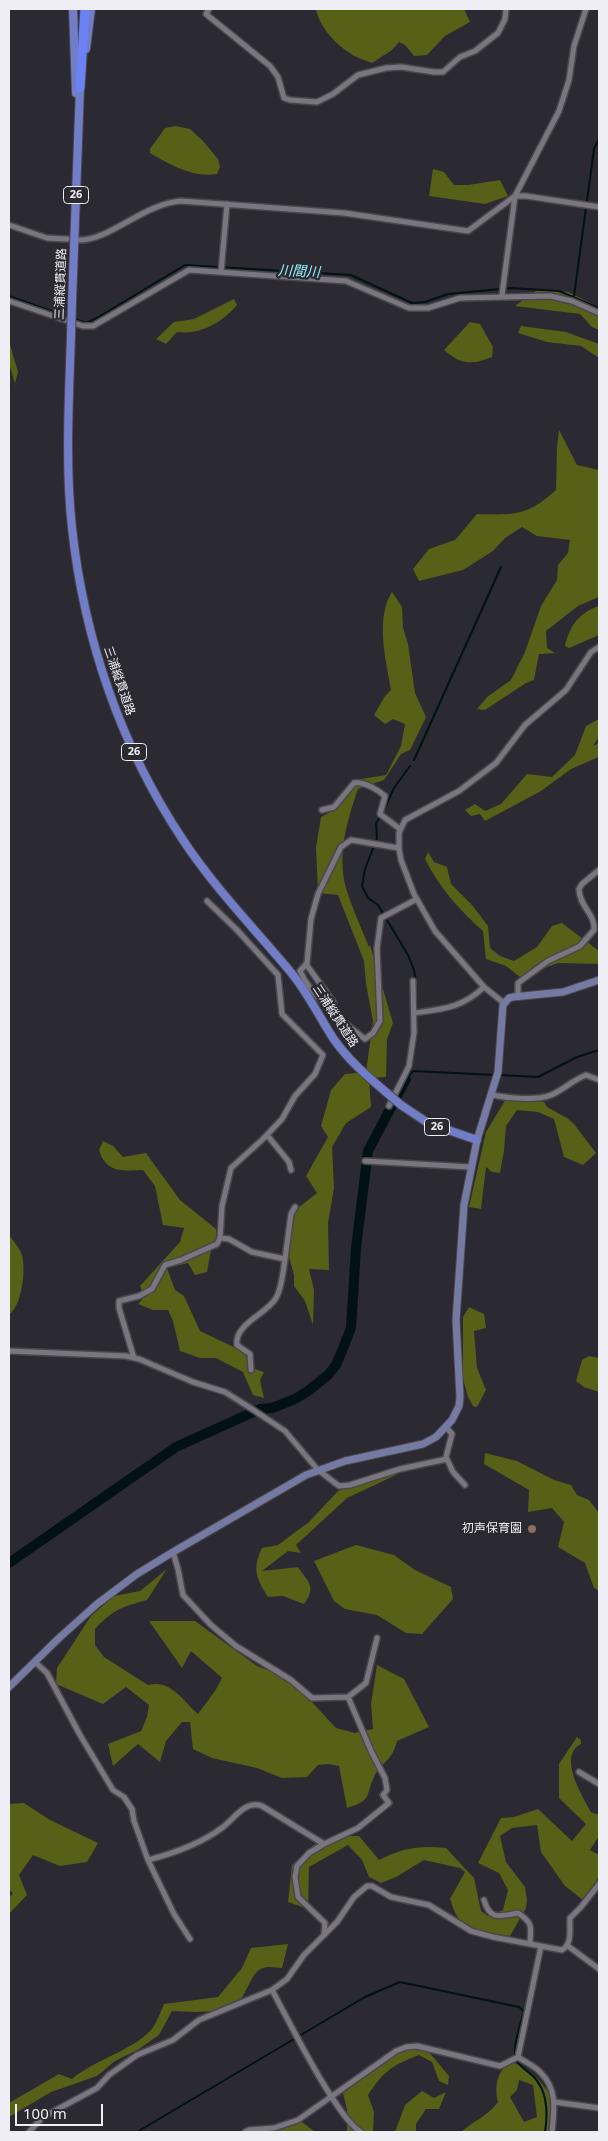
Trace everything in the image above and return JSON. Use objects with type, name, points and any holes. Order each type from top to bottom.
[{"type":"highway","name":"26","points":[[80,88],[81,9]]},
{"type":"highway","name":"26","points":[[80,88],[85,9]]},
{"type":"main road","name":"26","points":[[73,9],[76,96],[79,122]]},
{"type":"main road","points":[[79,111],[91,9]]},
{"type":"main road","name":"三浦縦貫道路","points":[[80,88],[68,430],[72,527],[76,563],[88,620],[101,670],[115,709],[144,773],[162,805],[207,874],[299,982],[342,1051],[386,1093],[428,1123],[476,1140]]},
{"type":"street","points":[[209,9],[206,14],[270,66],[278,77],[284,98],[317,102],[333,94],[358,75],[376,70],[401,67],[443,72],[460,57],[475,51],[498,33],[505,19],[506,9]]},
{"type":"street","points":[[502,296],[515,196],[559,111],[569,80],[574,46],[586,9]]},
{"type":"street","points":[[80,240],[96,237],[156,206],[170,202],[227,204],[344,213],[468,231],[515,196],[599,207]]},
{"type":"street","points":[[221,269],[227,204]]},
{"type":"street","points":[[9,224],[47,238],[66,239]]},
{"type":"street","points":[[9,301],[83,326],[93,326],[189,270],[221,269],[346,281],[409,308],[428,308],[460,298],[556,296],[599,313]]},
{"type":"street","points":[[504,1003],[484,987],[435,931],[417,899],[399,848],[400,829],[405,820],[459,791],[496,762],[525,725],[558,699],[591,652],[599,647]]},
{"type":"street","points":[[322,810],[334,807],[357,782],[379,791],[385,796],[381,815],[400,829]]},
{"type":"street","points":[[399,848],[351,840],[341,846],[318,894],[311,919],[306,964],[300,970],[303,978],[333,1014],[365,1039],[373,1033],[380,1021],[377,948],[379,925],[384,916],[417,899]]},
{"type":"street","points":[[518,996],[518,983],[548,961],[577,948],[594,930],[594,920],[583,906],[579,889],[582,884],[599,870]]},
{"type":"street","points":[[134,1358],[119,1308],[119,1301],[150,1291],[154,1287],[165,1264],[181,1260],[217,1244],[220,1238],[222,1206],[231,1168],[282,1119],[295,1096],[315,1074],[323,1055],[282,1014],[278,975],[237,930],[207,901]]},
{"type":"street","points":[[306,964],[334,1003]]},
{"type":"street","points":[[9,1687],[96,1604],[172,1552],[282,1488],[318,1470],[423,1444],[446,1427],[456,1412],[460,1397],[456,1336],[457,1287],[462,1223],[476,1140],[497,1075],[501,1015],[504,1003],[509,998],[563,992],[599,980]]},
{"type":"street","points":[[389,1106],[409,1066],[416,1013],[413,981]]},
{"type":"street","points":[[416,1013],[465,1002],[472,999],[484,987]]},
{"type":"street","points":[[492,1095],[506,1098],[543,1097],[552,1095],[586,1075],[599,1080]]},
{"type":"street","points":[[267,1135],[289,1162],[291,1170]]},
{"type":"street","points":[[367,1162],[470,1167]]},
{"type":"street","points":[[251,1370],[250,1354],[237,1346],[237,1340],[247,1324],[276,1300],[286,1260],[291,1214],[295,1207]]},
{"type":"street","points":[[220,1238],[229,1239],[252,1252],[286,1260]]},
{"type":"street","points":[[9,1351],[126,1356],[192,1382],[225,1392],[285,1431],[318,1470],[339,1486],[350,1485],[400,1469],[447,1459]]},
{"type":"street","points":[[446,1427],[452,1434],[447,1459],[453,1472],[466,1485]]},
{"type":"street","points":[[172,1552],[178,1569],[183,1595],[211,1625],[236,1646],[286,1676],[312,1698],[348,1697],[366,1683],[378,1638]]},
{"type":"street","points":[[35,1662],[47,1673],[80,1735],[113,1790],[124,1797],[132,1809],[134,1821],[148,1860],[174,1914],[190,1939]]},
{"type":"street","points":[[323,1938],[325,1923],[298,1897],[295,1877],[297,1866],[301,1860],[324,1844],[358,1828],[388,1803],[384,1795],[387,1790],[385,1778],[372,1754],[348,1697]]},
{"type":"street","points":[[579,1772],[599,1784]]},
{"type":"street","points":[[148,1860],[176,1853],[195,1844],[223,1827],[246,1807],[255,1804],[262,1806],[324,1844]]},
{"type":"street","points":[[29,2132],[43,2117],[97,2088],[109,2075],[137,2055],[173,2040],[199,2020],[272,1990],[287,1979],[304,1955],[323,1938],[337,1922],[354,1897],[367,1886],[372,1886],[391,1897],[429,1905],[471,1930],[493,1937],[562,1950],[568,1946],[570,1939],[570,1918],[599,1884]]},
{"type":"street","points":[[484,1900],[486,1910],[494,1916],[518,1913],[528,1920],[531,1926],[530,1943]]},
{"type":"street","points":[[516,2058],[541,1946]]},
{"type":"street","points":[[568,1946],[599,1969]]},
{"type":"street","points":[[272,1990],[332,2096],[353,2128],[362,2132]]},
{"type":"street","points":[[245,2132],[274,2128],[298,2120],[396,2051],[406,2046],[417,2046],[500,2066],[516,2058]]},
{"type":"street","points":[[516,2058],[541,2072],[551,2090],[555,2102],[552,2132]]},
{"type":"street","points":[[555,2102],[599,2108]]},
{"type":"green space","points":[[316,9],[464,9],[470,22],[445,36],[427,55],[414,56],[405,45],[399,42],[392,50],[372,63],[352,55],[333,40],[320,22]]},
{"type":"green space","points":[[176,126],[190,129],[203,141],[218,159],[220,167],[217,174],[199,174],[182,170],[150,153],[150,149],[165,128]]},
{"type":"green space","points":[[433,169],[444,172],[454,185],[468,185],[500,180],[508,196],[485,204],[429,196]]},
{"type":"green space","points":[[538,289],[568,292],[599,307],[599,330],[592,327],[580,314],[515,306]]},
{"type":"green space","points":[[234,299],[237,305],[225,317],[210,326],[194,332],[177,332],[166,344],[156,339],[174,322],[194,319]]},
{"type":"green space","points":[[470,322],[480,324],[493,347],[492,357],[467,362],[456,359],[444,350]]},
{"type":"green space","points":[[521,326],[566,332],[599,344],[599,358],[581,346],[547,342],[518,333]]},
{"type":"green space","points":[[9,341],[18,372],[15,383],[18,394],[9,363]]},
{"type":"green space","points":[[559,430],[577,465],[599,470],[599,597],[578,606],[546,631],[547,648],[555,653],[539,654],[534,680],[526,683],[485,710],[477,709],[487,697],[511,680],[525,652],[541,606],[557,580],[558,565],[568,553],[570,540],[537,536],[522,527],[505,538],[493,551],[463,570],[419,581],[413,569],[429,549],[455,540],[477,514],[511,514],[520,512],[537,505],[556,490]]},
{"type":"green space","points":[[392,592],[402,607],[403,628],[408,644],[415,693],[426,717],[410,750],[401,754],[384,780],[358,789],[344,838],[343,875],[346,888],[369,947],[370,945],[393,1023],[387,1039],[386,1077],[369,1078],[371,1107],[346,1123],[332,1147],[334,1188],[328,1223],[329,1270],[309,1269],[314,1290],[313,1325],[305,1301],[294,1286],[294,1275],[288,1253],[289,1215],[317,1193],[306,1176],[328,1137],[321,1126],[331,1090],[345,1074],[366,1072],[373,1021],[364,961],[338,895],[318,893],[316,847],[321,817],[334,810],[361,779],[386,775],[401,746],[405,724],[393,719],[385,724],[374,715],[385,696],[391,690],[383,640],[383,627],[387,602]]},
{"type":"green space","points":[[599,606],[599,635],[569,648],[565,646],[576,621],[586,612]]},
{"type":"green space","points":[[599,719],[599,737],[593,746],[599,743],[599,757],[571,769],[541,791],[485,821],[480,814],[471,816],[465,810],[475,804],[485,811],[501,804],[527,774],[552,777],[575,755],[586,726]]},
{"type":"green space","points":[[428,852],[434,862],[447,867],[451,884],[472,905],[488,926],[490,948],[500,956],[514,961],[537,947],[552,926],[562,923],[599,951],[599,964],[558,963],[520,977],[506,966],[486,959],[483,931],[443,889],[425,859]]},
{"type":"green space","points":[[531,1098],[544,1102],[547,1107],[567,1118],[574,1124],[596,1153],[583,1165],[564,1157],[554,1119],[538,1112],[517,1110],[506,1126],[500,1173],[492,1172],[486,1167],[481,1209],[469,1207],[486,1132],[506,1099]]},
{"type":"green space","points":[[103,1141],[113,1146],[123,1157],[146,1153],[180,1200],[216,1229],[217,1238],[211,1250],[207,1272],[195,1275],[188,1263],[167,1268],[175,1290],[184,1296],[200,1331],[244,1352],[252,1368],[264,1372],[260,1380],[264,1398],[253,1395],[243,1372],[216,1358],[200,1358],[180,1351],[173,1321],[168,1310],[153,1310],[138,1304],[144,1297],[140,1286],[180,1242],[184,1228],[163,1225],[155,1186],[143,1170],[128,1171],[110,1167],[102,1158],[99,1150]]},
{"type":"green space","points":[[9,1235],[22,1255],[23,1278],[17,1304],[9,1315]]},
{"type":"green space","points":[[469,1307],[484,1314],[486,1328],[474,1331],[477,1368],[486,1390],[477,1407],[473,1406],[468,1397],[463,1379],[463,1317]]},
{"type":"green space","points":[[589,1356],[599,1358],[599,1392],[584,1387],[576,1381],[582,1360]]},
{"type":"green space","points":[[485,1453],[517,1461],[554,1480],[571,1485],[577,1495],[589,1500],[599,1513],[599,1591],[594,1588],[585,1563],[558,1547],[564,1522],[552,1508],[528,1512],[529,1490],[484,1464]]},
{"type":"green space","points":[[398,1474],[347,1498],[296,1545],[301,1553],[288,1551],[262,1571],[298,1567],[310,1585],[310,1593],[304,1604],[283,1596],[268,1597],[258,1579],[256,1568],[262,1548],[278,1545],[309,1522],[338,1491],[371,1479]]},
{"type":"green space","points":[[356,1545],[394,1555],[415,1570],[451,1587],[453,1599],[422,1634],[406,1633],[377,1615],[345,1609],[334,1601],[314,1561]]},
{"type":"green space","points":[[167,1569],[147,1600],[118,1610],[107,1617],[95,1629],[95,1645],[104,1657],[148,1685],[156,1684],[170,1688],[198,1714],[215,1691],[222,1678],[191,1651],[182,1668],[149,1621],[195,1621],[257,1666],[278,1674],[310,1700],[336,1728],[355,1733],[373,1729],[371,1704],[377,1665],[404,1679],[429,1727],[397,1741],[389,1758],[374,1777],[365,1800],[347,1808],[339,1766],[318,1765],[307,1777],[282,1778],[257,1768],[212,1758],[193,1749],[190,1722],[182,1722],[166,1741],[160,1762],[138,1744],[113,1766],[108,1744],[141,1731],[147,1717],[149,1705],[126,1687],[103,1704],[56,1684],[57,1668],[91,1616],[114,1596],[140,1591]]},
{"type":"green space","points":[[577,1737],[581,1740],[581,1744],[574,1750],[571,1758],[574,1777],[591,1812],[599,1815],[599,1836],[590,1850],[599,1855],[599,1877],[583,1900],[565,1886],[541,1852],[537,1825],[512,1828],[500,1836],[506,1862],[525,1887],[527,1899],[526,1908],[510,1936],[472,1929],[463,1924],[458,1918],[450,1899],[465,1872],[460,1868],[424,1860],[396,1877],[381,1883],[369,1877],[362,1860],[348,1845],[309,1867],[308,1909],[288,1902],[292,1865],[318,1841],[359,1836],[379,1860],[411,1848],[446,1848],[474,1878],[481,1911],[488,1916],[503,1910],[508,1890],[499,1873],[478,1863],[501,1818],[514,1817],[538,1809],[572,1841],[586,1824],[559,1798],[559,1764]]},
{"type":"green space","points":[[24,1803],[50,1820],[98,1843],[87,1862],[60,1866],[33,1855],[19,1875],[27,1895],[9,1914],[9,1898],[13,1893],[9,1890],[9,1804]]},
{"type":"green space","points":[[288,1944],[282,1968],[267,1967],[259,1970],[243,1996],[235,2005],[213,2011],[172,2011],[159,2035],[139,2049],[115,2061],[97,2076],[51,2092],[9,2117],[9,2103],[59,2074],[72,2079],[81,2072],[138,2041],[154,2026],[164,2004],[218,1997],[242,1968],[251,1948]]},
{"type":"green space","points":[[418,2047],[429,2052],[449,2076],[448,2085],[439,2081],[432,2062],[419,2055],[402,2062],[384,2074],[368,2095],[374,2112],[373,2132],[347,2132],[347,2110],[343,2093],[396,2053]]},
{"type":"green space","points":[[512,2062],[531,2072],[553,2099],[548,2132],[461,2132],[490,2111],[498,2102],[496,2090],[498,2079],[507,2065]],"holes":[[[519,2080],[533,2085],[537,2117],[524,2122],[510,2097],[517,2090]]]},
{"type":"green space","points":[[422,2091],[434,2098],[446,2092],[439,2109],[426,2109],[416,2124],[416,2132],[395,2132],[405,2105]]},
{"type":"green space","points":[[302,2122],[315,2132],[272,2132]]},
{"type":"waterway","points":[[574,296],[594,149],[599,139]]},
{"type":"waterway","name":"川間川","points":[[75,319],[86,323],[97,318],[185,265],[351,275],[412,303],[425,302],[448,294],[511,288],[559,291],[599,308]]},
{"type":"waterway","name":"川間川","points":[[9,296],[68,317]]},
{"type":"waterway","points":[[414,760],[501,567]]},
{"type":"waterway","points":[[383,812],[394,788],[410,766]]},
{"type":"waterway","points":[[381,816],[376,823],[377,838],[365,869],[362,886],[368,898],[378,905],[408,955],[414,970],[417,1033],[412,1066],[406,1079]]},
{"type":"waterway","points":[[500,1075],[538,1077],[577,1057],[599,1050]]},
{"type":"waterway","points":[[408,1077],[413,1071],[495,1075]]},
{"type":"waterway","points":[[9,1563],[176,1447],[260,1409],[272,1408],[295,1399],[328,1375],[336,1365],[351,1328],[356,1248],[368,1151],[406,1079]]},
{"type":"waterway","points":[[137,2132],[365,1997],[400,1982],[519,2007],[524,2011],[515,2053],[519,2064],[534,2077],[542,2089],[547,2110],[545,2132]]},
{"type":"place","name":"初声保育園","points":[[532,1529]]}]
